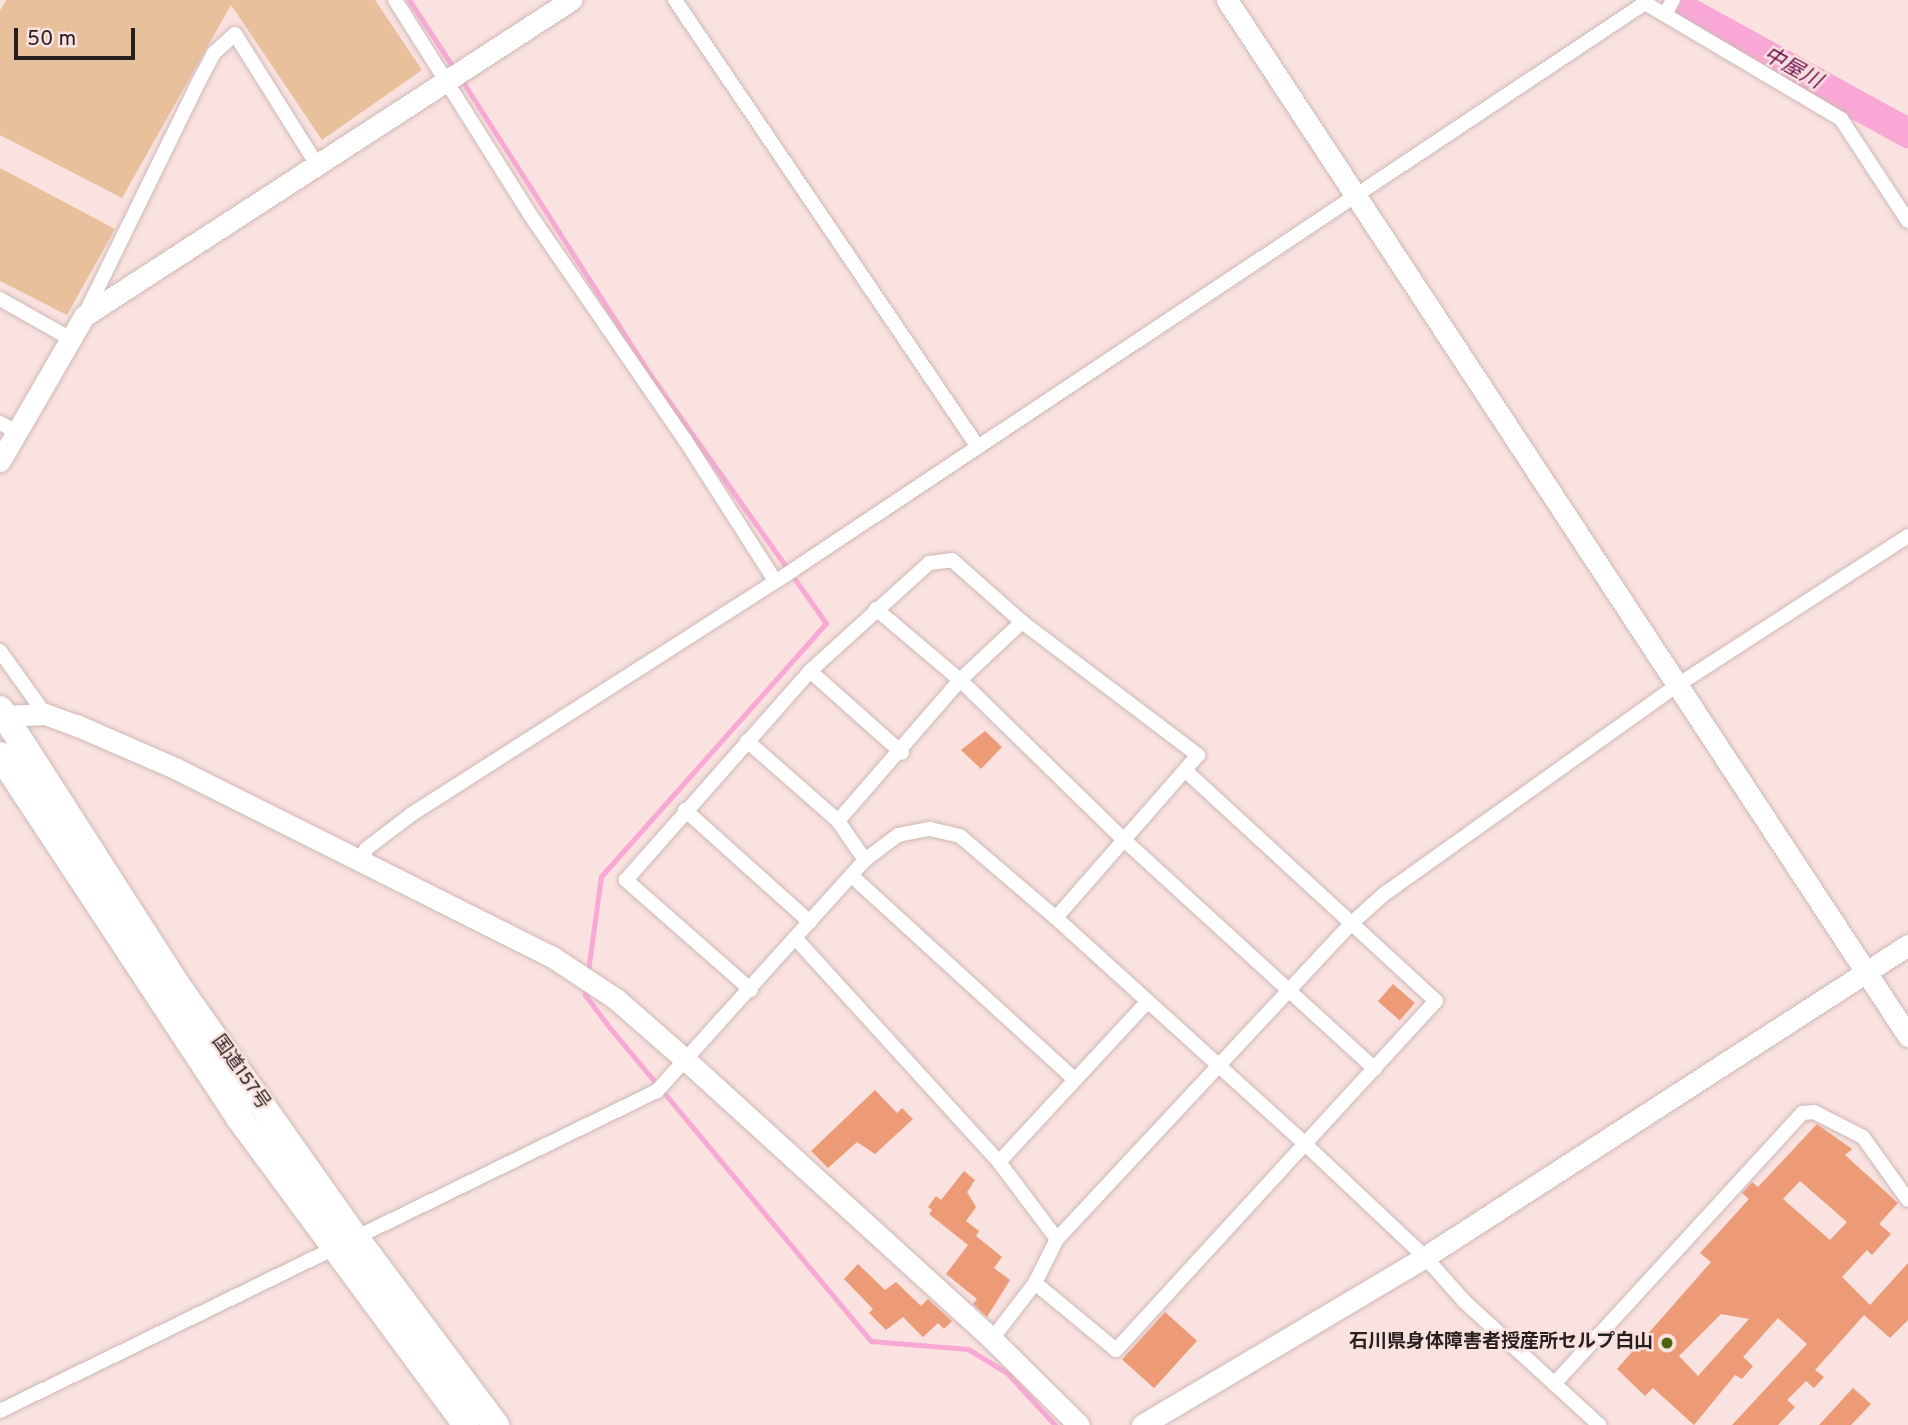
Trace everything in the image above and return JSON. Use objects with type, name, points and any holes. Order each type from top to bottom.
[{"type":"highway","name":"国道157号","points":[[2,713],[467,1425]]},
{"type":"highway","name":"国道157号","points":[[0,755],[172,1022],[496,1425]]},
{"type":"street","points":[[395,0],[453,73],[531,216],[685,440],[784,575]]},
{"type":"street","points":[[85,316],[453,73],[571,0]]},
{"type":"street","points":[[675,0],[975,444]]},
{"type":"street","points":[[1227,0],[1908,1036]]},
{"type":"street","points":[[363,863],[366,849],[412,814],[784,575],[975,444],[1645,3],[1669,6],[1668,19],[1841,119],[1908,222]]},
{"type":"street","points":[[0,461],[8,428],[85,316],[202,74],[214,53],[235,34],[316,163]]},
{"type":"street","points":[[0,299],[69,338]]},
{"type":"street","points":[[992,1339],[1035,1283],[1057,1239],[1218,1068],[1287,990],[1383,895],[1676,686],[1908,536]]},
{"type":"street","points":[[751,990],[626,880],[810,671],[929,563],[952,560],[1022,622],[1198,755],[1056,918]]},
{"type":"street","points":[[876,609],[960,680],[1123,839],[1375,1069]]},
{"type":"street","points":[[838,821],[902,753],[960,680],[1022,622]]},
{"type":"street","points":[[0,651],[45,714]]},
{"type":"street","points":[[810,671],[902,753]]},
{"type":"street","points":[[2,713],[45,714],[177,769],[551,956],[616,999],[688,1062],[992,1339],[1079,1425]]},
{"type":"street","points":[[747,741],[838,821],[865,860]]},
{"type":"street","points":[[1035,1283],[1116,1350],[1437,1001],[1186,771]]},
{"type":"street","points":[[685,810],[810,922]]},
{"type":"street","points":[[0,1411],[661,1088],[688,1062],[810,922],[853,877],[865,860],[898,835],[930,829],[960,836],[1056,918],[1146,1003],[1304,1143],[1425,1257],[1465,1302],[1599,1425]]},
{"type":"street","points":[[853,877],[1073,1078]]},
{"type":"street","points":[[797,940],[999,1162],[1057,1239]]},
{"type":"street","points":[[1142,1425],[1425,1257],[1908,945]]},
{"type":"street","points":[[999,1162],[1073,1078],[1146,1003]]},
{"type":"street","points":[[1554,1384],[1802,1113],[1814,1112],[1863,1137],[1908,1200]]},
{"type":"shaded area","points":[[6,0],[375,0],[422,70],[322,140],[231,5],[122,198],[0,135],[0,11]]},
{"type":"shaded area","points":[[0,168],[115,229],[67,315],[0,281]]},
{"type":"building","points":[[985,731],[1002,747],[981,769],[961,750]]},
{"type":"building","points":[[1393,984],[1415,1003],[1400,1020],[1378,1001]]},
{"type":"building","points":[[875,1090],[897,1113],[902,1108],[913,1119],[875,1154],[857,1142],[828,1168],[811,1151]]},
{"type":"building","points":[[1817,1124],[1852,1149],[1845,1155],[1898,1203],[1879,1224],[1891,1234],[1872,1255],[1867,1250],[1842,1277],[1870,1305],[1908,1263],[1908,1320],[1890,1338],[1864,1315],[1815,1370],[1824,1377],[1814,1388],[1806,1381],[1787,1400],[1795,1407],[1778,1425],[1732,1425],[1807,1344],[1778,1318],[1743,1357],[1753,1366],[1742,1379],[1735,1375],[1694,1425],[1653,1388],[1645,1396],[1617,1369],[1711,1262],[1700,1253],[1749,1199],[1742,1193],[1752,1182],[1758,1187]],"holes":[[[1800,1181],[1847,1222],[1830,1240],[1783,1199]],[[1721,1314],[1749,1319],[1698,1376],[1679,1356]]]},
{"type":"building","points":[[964,1171],[975,1180],[967,1192],[976,1207],[966,1221],[979,1231],[976,1236],[1002,1257],[994,1268],[1010,1280],[987,1317],[973,1304],[977,1299],[946,1274],[968,1245],[929,1214],[932,1210],[928,1207],[936,1196],[941,1200]]},
{"type":"building","points":[[858,1264],[885,1290],[896,1282],[921,1306],[928,1299],[952,1321],[944,1329],[938,1323],[923,1337],[903,1317],[886,1330],[869,1313],[873,1309],[844,1279]]},
{"type":"building","points":[[1165,1312],[1197,1341],[1154,1388],[1122,1360]]},
{"type":"building","points":[[1853,1388],[1871,1404],[1851,1425],[1819,1425]]},
{"type":"waterway","points":[[409,0],[455,70]]},
{"type":"waterway","name":"中屋川","points":[[1677,6],[1908,133]]},
{"type":"waterway","points":[[461,79],[651,376],[826,623],[601,876],[588,971]]},
{"type":"waterway","points":[[586,989],[585,995],[610,1028],[871,1341],[968,1349],[1007,1373],[1055,1425]]},
{"type":"place","name":"石川県身体障害者授産所セルプ白山","points":[[1667,1343]]}]
